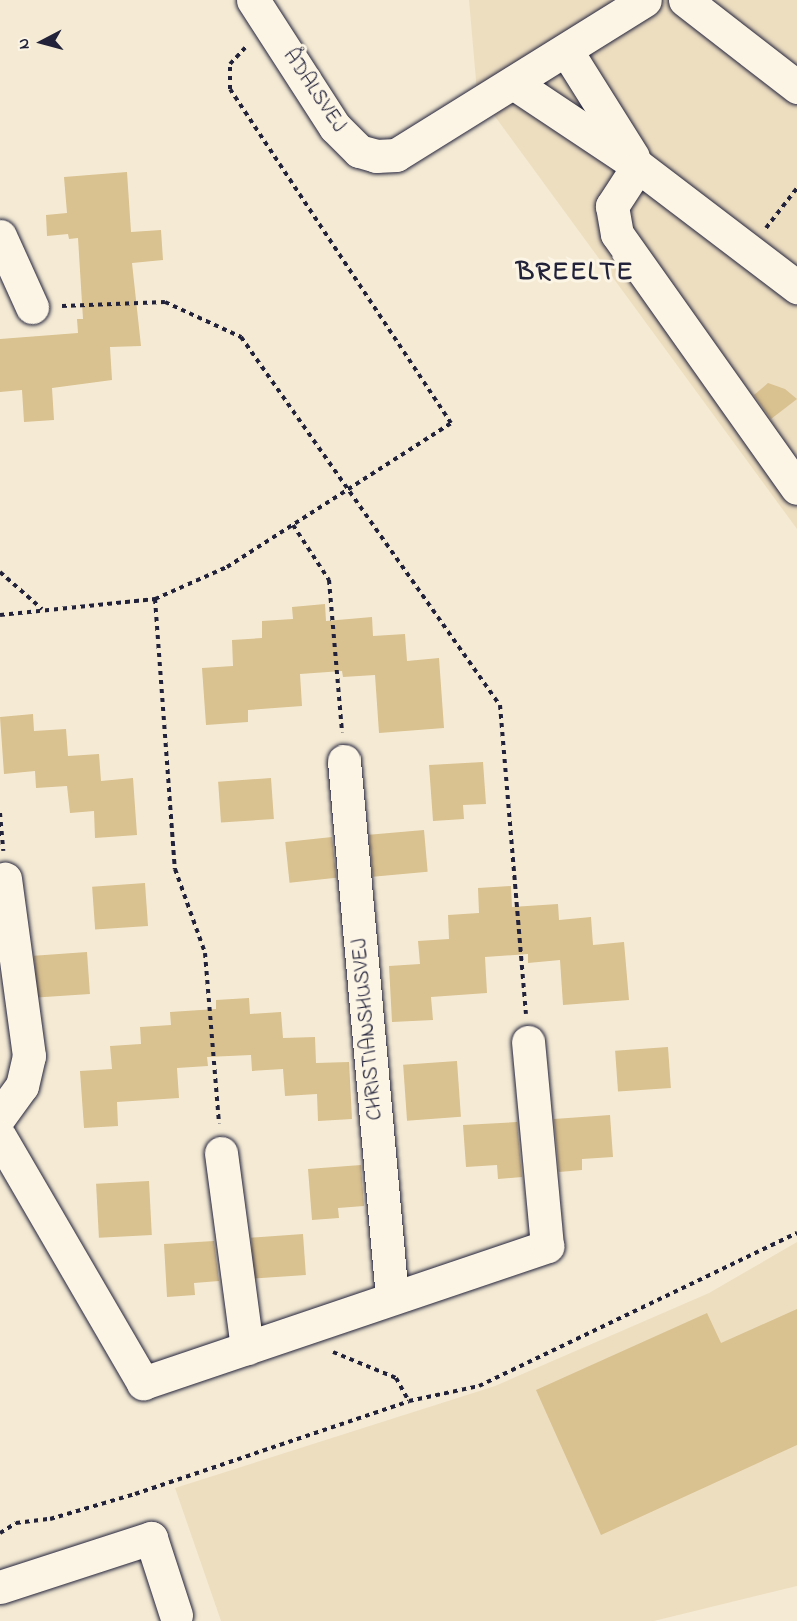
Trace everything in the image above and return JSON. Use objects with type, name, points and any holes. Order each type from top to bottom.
[{"type":"street","name":"ÅDALSVEJ","points":[[254,0],[335,127],[359,151],[396,155],[515,84],[645,0]]},
{"type":"street","points":[[685,0],[797,87]]},
{"type":"street","points":[[566,50],[638,166]]},
{"type":"street","points":[[515,84],[638,166],[797,287]]},
{"type":"street","points":[[638,166],[612,206],[617,234],[797,488]]},
{"type":"street","points":[[0,236],[32,307]]},
{"type":"street","name":"CHRISTIANSHUSVEJ","points":[[344,761],[392,1298]]},
{"type":"street","points":[[0,1116],[22,1086],[29,1056],[5,879]]},
{"type":"street","points":[[0,1137],[143,1383],[547,1246],[528,1042]]},
{"type":"street","points":[[221,1153],[247,1348]]},
{"type":"street","points":[[0,1587],[151,1539],[179,1615]]},
{"type":"path","points":[[0,615],[155,599],[227,567],[451,423],[230,89],[230,64],[246,47]]},
{"type":"path","points":[[749,250],[797,188]]},
{"type":"path","points":[[32,307],[165,302],[241,338],[500,705],[528,1042]]},
{"type":"path","points":[[293,525],[329,580],[344,761]]},
{"type":"path","points":[[0,573],[42,610]]},
{"type":"path","points":[[155,599],[175,869],[205,953],[221,1153]]},
{"type":"path","points":[[0,813],[5,879]]},
{"type":"path","points":[[0,1533],[16,1523],[50,1520],[409,1401],[479,1386],[797,1233]]},
{"type":"path","points":[[330,1351],[396,1378],[409,1401]]},
{"type":"shaded area","points":[[469,0],[797,0],[797,529],[477,92]]},
{"type":"shaded area","points":[[797,1242],[797,1586],[654,1621],[221,1621],[175,1488],[495,1386],[709,1293]]},
{"type":"building","points":[[127,172],[131,232],[161,230],[163,260],[132,263],[141,346],[110,347],[112,380],[52,388],[54,420],[24,422],[22,390],[0,392],[0,339],[78,333],[77,319],[83,319],[78,238],[69,239],[68,234],[47,236],[46,215],[67,213],[64,177]]},
{"type":"building","points":[[768,383],[785,389],[797,399],[771,419],[754,395]]},
{"type":"building","points":[[325,604],[326,621],[372,617],[373,636],[405,634],[407,661],[439,658],[444,728],[379,733],[375,675],[343,677],[342,671],[300,674],[302,706],[248,710],[248,722],[206,725],[202,668],[233,666],[232,640],[262,638],[262,621],[293,619],[292,607]]},
{"type":"building","points":[[33,714],[34,731],[66,729],[68,756],[99,754],[101,781],[133,778],[137,835],[95,838],[94,811],[70,813],[67,786],[36,788],[35,771],[4,774],[0,717]]},
{"type":"building","points":[[483,762],[486,804],[463,805],[464,819],[433,821],[429,765]]},
{"type":"building","points":[[271,778],[274,819],[221,823],[218,782]]},
{"type":"building","points":[[424,830],[428,872],[373,877],[369,835]]},
{"type":"building","points":[[332,837],[336,878],[290,883],[285,842]]},
{"type":"building","points":[[145,883],[148,926],[95,930],[92,887]]},
{"type":"building","points":[[511,886],[512,907],[558,904],[559,920],[591,917],[593,945],[624,942],[629,1000],[563,1005],[560,960],[528,963],[528,954],[485,957],[487,993],[431,997],[433,1020],[392,1022],[389,966],[420,964],[418,941],[449,939],[448,915],[479,913],[478,888]]},
{"type":"building","points":[[87,952],[90,994],[37,998],[34,956]]},
{"type":"building","points":[[249,998],[250,1014],[281,1012],[283,1038],[315,1037],[316,1063],[349,1062],[352,1119],[318,1121],[317,1094],[285,1096],[283,1069],[252,1071],[251,1055],[207,1057],[208,1066],[177,1068],[179,1098],[117,1102],[118,1126],[84,1128],[80,1071],[112,1069],[110,1046],[141,1044],[140,1027],[171,1025],[170,1012],[216,1009],[216,1000]]},
{"type":"building","points":[[668,1047],[671,1088],[618,1092],[615,1051]]},
{"type":"building","points":[[457,1061],[461,1117],[407,1121],[403,1065]]},
{"type":"building","points":[[610,1115],[613,1157],[582,1159],[582,1170],[559,1172],[554,1119]]},
{"type":"building","points":[[517,1122],[522,1177],[498,1179],[497,1165],[466,1167],[463,1125]]},
{"type":"building","points":[[361,1165],[364,1206],[338,1208],[339,1218],[312,1220],[308,1169]]},
{"type":"building","points":[[149,1181],[152,1235],[99,1238],[96,1184]]},
{"type":"building","points":[[303,1234],[306,1275],[254,1279],[251,1238]]},
{"type":"building","points":[[214,1241],[219,1281],[194,1283],[195,1295],[167,1297],[164,1244]]},
{"type":"building","points":[[797,1309],[797,1445],[601,1535],[536,1390],[707,1313],[721,1343]]},
{"type":"district","name":"BREELTE","points":[[575,273]]}]
